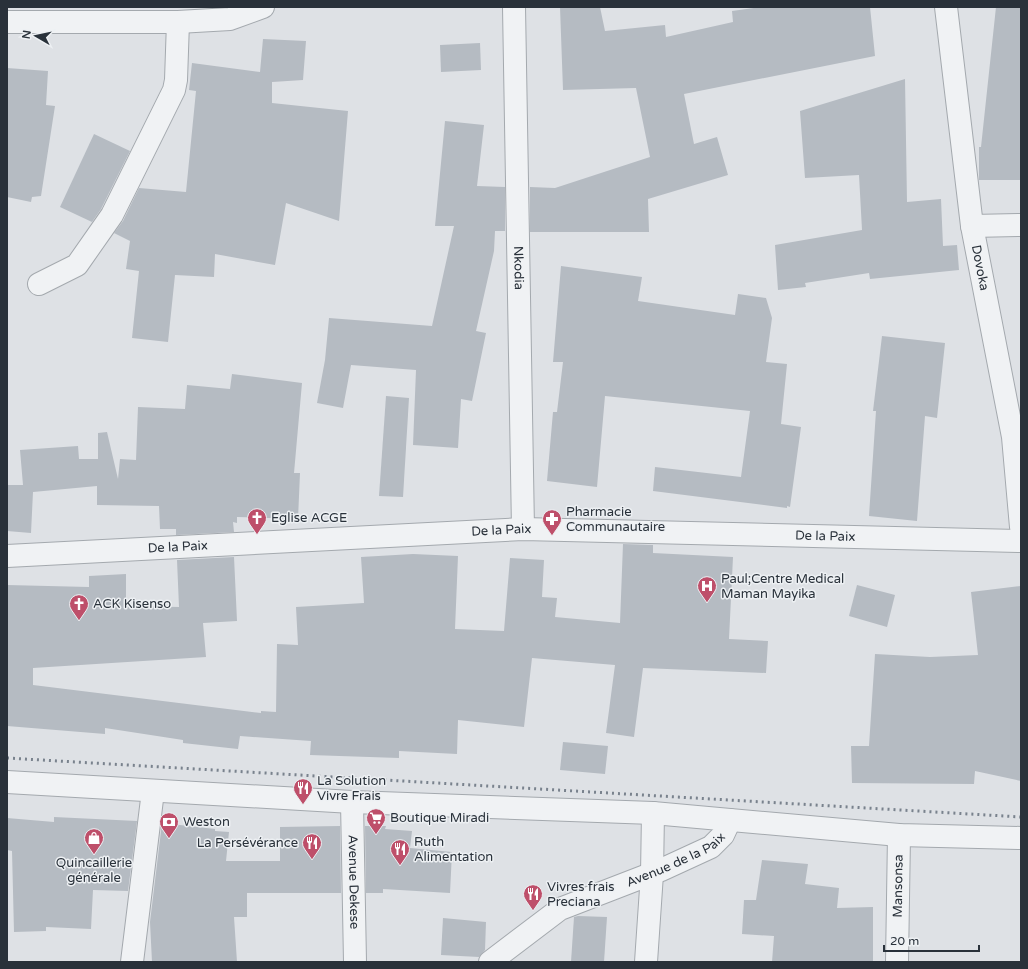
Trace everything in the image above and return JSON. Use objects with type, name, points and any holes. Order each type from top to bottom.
[{"type":"street","points":[[7,22],[178,22],[230,19],[263,7]]},
{"type":"street","name":"Nkodia","points":[[514,7],[523,529]]},
{"type":"street","name":"Dovoka","points":[[946,7],[972,226],[1013,437],[1021,528]]},
{"type":"street","points":[[38,284],[77,265],[117,207],[174,90],[176,80],[178,22]]},
{"type":"street","points":[[972,226],[1021,225]]},
{"type":"street","name":"De la Paix","points":[[7,556],[523,529],[1021,541]]},
{"type":"street","points":[[7,782],[352,802],[653,813],[726,827],[899,835],[1021,838]]},
{"type":"street","points":[[132,962],[153,791]]},
{"type":"street","name":"Avenue Dekese","points":[[352,802],[354,962]]},
{"type":"street","points":[[646,962],[652,874],[653,813]]},
{"type":"street","name":"Avenue de la Paix","points":[[490,962],[560,909],[652,874],[710,847],[726,827]]},
{"type":"street","name":"Mansonsa","points":[[897,962],[899,835]]},
{"type":"building","points":[[560,7],[600,7],[605,31],[665,25],[666,37],[733,22],[732,11],[761,7],[870,7],[875,56],[684,94],[694,144],[717,137],[728,175],[648,199],[649,232],[530,232],[530,187],[555,188],[650,157],[636,88],[563,90]]},
{"type":"building","points":[[996,7],[1021,7],[1021,180],[979,180],[979,147],[981,147]]},
{"type":"building","points":[[263,39],[306,41],[303,80],[272,82],[272,103],[348,111],[339,221],[286,203],[275,265],[215,254],[214,277],[175,275],[168,342],[132,338],[139,271],[126,269],[130,241],[114,233],[123,221],[139,188],[186,192],[196,91],[189,90],[192,63],[260,72]]},
{"type":"building","points":[[480,43],[481,70],[441,72],[440,45]]},
{"type":"building","points":[[7,68],[48,71],[46,105],[55,106],[41,196],[32,197],[31,202],[7,197]]},
{"type":"building","points":[[905,79],[907,202],[941,199],[943,246],[957,245],[959,270],[870,279],[869,273],[805,283],[806,287],[778,290],[775,245],[862,230],[859,175],[805,178],[800,111]]},
{"type":"building","points":[[445,121],[484,125],[477,186],[505,187],[505,231],[495,231],[494,251],[476,331],[486,333],[472,401],[461,399],[458,448],[413,445],[416,370],[351,365],[343,408],[317,403],[325,360],[329,318],[432,326],[454,226],[435,226]]},
{"type":"building","points":[[94,134],[130,151],[101,209],[92,222],[60,207]]},
{"type":"building","points":[[561,266],[642,277],[638,301],[735,315],[738,294],[766,298],[772,318],[766,362],[787,364],[781,424],[801,427],[790,507],[787,506],[787,508],[653,491],[655,467],[741,477],[750,411],[605,396],[597,487],[547,481],[553,412],[557,412],[563,362],[553,362]]},
{"type":"building","points":[[882,336],[945,343],[937,418],[925,416],[917,521],[869,516],[876,411],[873,411]]},
{"type":"building","points":[[232,374],[302,383],[294,473],[300,473],[298,519],[237,517],[237,523],[233,522],[234,532],[176,535],[176,529],[160,529],[159,506],[97,505],[97,486],[33,492],[31,533],[7,531],[7,485],[23,485],[20,450],[78,446],[79,459],[98,459],[98,433],[107,432],[118,479],[120,459],[136,460],[138,407],[185,409],[187,385],[230,389]]},
{"type":"building","points":[[386,396],[409,398],[403,497],[379,496]]},
{"type":"building","points":[[623,544],[653,545],[653,553],[733,557],[729,639],[768,641],[766,673],[643,668],[634,737],[606,733],[615,665],[532,658],[524,727],[458,720],[457,754],[399,751],[399,758],[310,755],[311,741],[240,736],[238,749],[183,743],[183,740],[105,728],[105,734],[7,726],[7,585],[89,587],[89,576],[126,574],[126,606],[179,607],[177,560],[234,557],[237,621],[203,623],[206,657],[33,668],[33,685],[261,713],[261,711],[276,712],[277,644],[298,645],[296,607],[364,603],[361,557],[413,554],[458,556],[455,629],[504,631],[510,558],[544,560],[542,597],[557,598],[555,617],[620,623]]},
{"type":"building","points":[[857,585],[895,595],[887,627],[849,616]]},
{"type":"building","points":[[1021,586],[1021,781],[975,771],[974,784],[852,783],[851,746],[869,746],[875,654],[930,657],[978,655],[971,592]]},
{"type":"building","points":[[563,742],[608,746],[605,774],[560,770]]},
{"type":"building","name":"Quincaillerie générale","points":[[54,817],[137,821],[128,891],[93,890],[91,929],[46,927],[46,931],[14,932],[12,851],[7,850],[7,818],[54,822]]},
{"type":"building","points":[[162,823],[229,832],[226,861],[280,861],[280,827],[340,826],[341,893],[247,893],[247,917],[234,917],[237,962],[152,962],[150,922]]},
{"type":"building","name":"Ruth Alimentation","points":[[365,826],[386,826],[385,829],[412,831],[410,848],[452,852],[450,893],[383,889],[383,893],[366,893]]},
{"type":"building","points":[[762,860],[808,864],[805,884],[839,888],[837,908],[873,907],[873,962],[772,962],[774,936],[742,934],[744,900],[756,900]]},
{"type":"building","points":[[574,917],[607,917],[604,962],[571,962]]},
{"type":"building","points":[[443,918],[486,922],[485,950],[479,957],[441,955]]},
{"type":"railway","points":[[7,758],[1021,817]]},
{"type":"place","name":"Eglise ACGE","points":[[257,535]]},
{"type":"place","name":"Pharmacie Communautaire","points":[[552,536]]},
{"type":"place","name":"Paul;Centre Medical Maman Mayika","points":[[707,603]]},
{"type":"place","name":"ACK Kisenso","points":[[79,621]]},
{"type":"place","name":"La Solution Vivre Frais","points":[[303,805]]},
{"type":"place","name":"Boutique Miradi","points":[[376,835]]},
{"type":"place","name":"Weston","points":[[169,839]]},
{"type":"place","name":"Quincaillerie générale","points":[[94,855]]},
{"type":"place","name":"La Persévérance","points":[[312,860]]},
{"type":"place","name":"Ruth Alimentation","points":[[400,866]]},
{"type":"place","name":"Vivres frais Preciana","points":[[533,911]]}]
